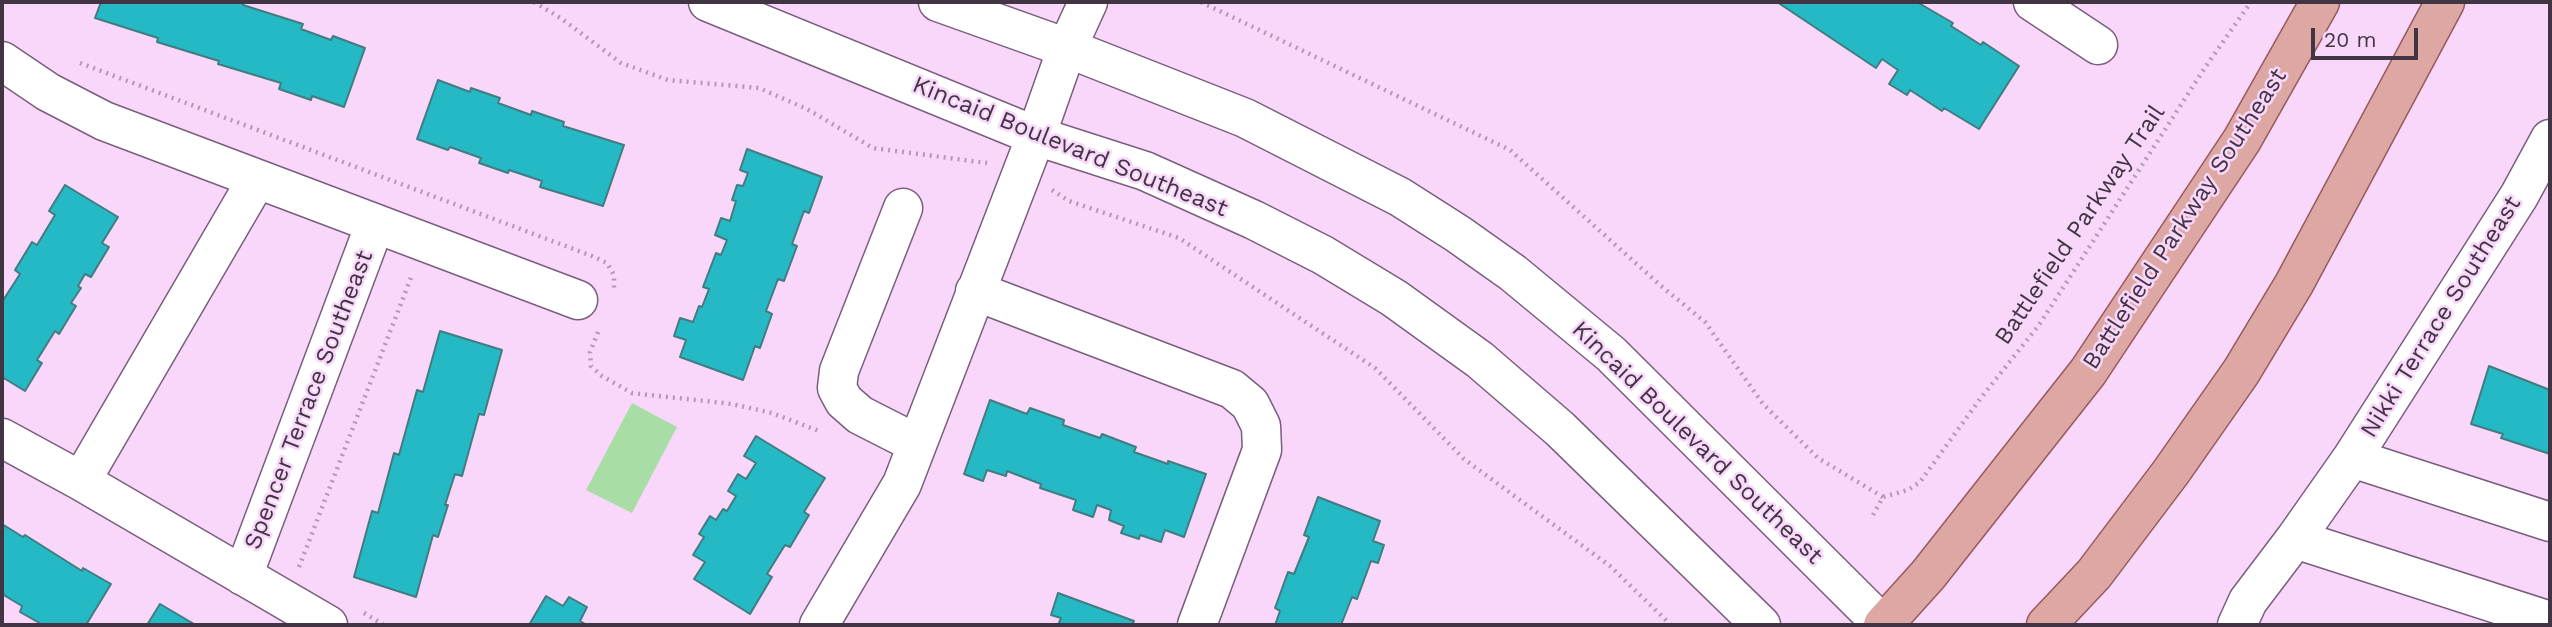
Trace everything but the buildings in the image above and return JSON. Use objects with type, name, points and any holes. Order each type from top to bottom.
[{"type":"main road","name":"Battlefield Parkway Southeast","points":[[1883,625],[1928,575],[2088,372],[2242,140],[2320,2]]},
{"type":"main road","points":[[2046,625],[2094,574],[2171,472],[2241,372],[2307,262],[2445,2]]},
{"type":"street","name":"Kincaid Boulevard Southeast","points":[[708,2],[1029,153],[1145,171],[1323,255],[1394,298],[1480,360],[1560,429],[1761,625]]},
{"type":"street","name":"Kincaid Boulevard Southeast","points":[[938,2],[1067,48],[1245,118],[1400,197],[1513,273],[1611,354],[1883,625]]},
{"type":"street","points":[[819,625],[902,484],[1067,48],[1088,2]]},
{"type":"street","points":[[2033,2],[2098,46]]},
{"type":"street","name":"Spencer Terrace Southeast","points":[[2,61],[48,92],[104,121],[424,243],[589,314]]},
{"type":"street","name":"Nikki Terrace Southeast","points":[[2237,625],[2248,601],[2352,458],[2519,196],[2550,139]]},
{"type":"street","points":[[81,481],[257,179]]},
{"type":"street","points":[[903,208],[839,370],[837,388],[844,401],[860,415],[917,444]]},
{"type":"street","name":"Spencer Terrace Southeast","points":[[243,576],[375,224]]},
{"type":"street","points":[[975,291],[1232,389],[1250,404],[1261,426],[1262,450],[1197,625]]},
{"type":"street","name":"Spencer Terrace Southeast","points":[[2,438],[243,576],[345,619]]},
{"type":"street","name":"Nikki Terrace Southeast","points":[[2352,458],[2550,522]]},
{"type":"street","points":[[2295,539],[2550,621]]},
{"type":"path","points":[[534,2],[562,19],[621,63],[668,80],[759,88],[807,109],[873,148],[985,162],[1029,153],[1069,201],[1178,238],[1375,368],[1464,459],[1610,566],[1671,625]]},
{"type":"path","points":[[1201,2],[1510,150],[1705,322],[1763,404],[1818,458],[1883,497],[1873,515]]},
{"type":"path","name":"Battlefield Parkway Trail","points":[[1883,497],[1908,490],[1920,482],[1980,399],[2039,325],[2206,65],[2251,2]]},
{"type":"path","points":[[72,60],[592,256],[607,263],[614,275],[614,291]]},
{"type":"path","points":[[296,573],[424,243]]},
{"type":"path","points":[[589,314],[591,366],[602,376],[632,393],[687,398],[759,410],[830,435]]},
{"type":"path","points":[[345,619],[384,625]]},
{"type":"green space","points":[[632,403],[677,427],[632,513],[586,490]]}]
